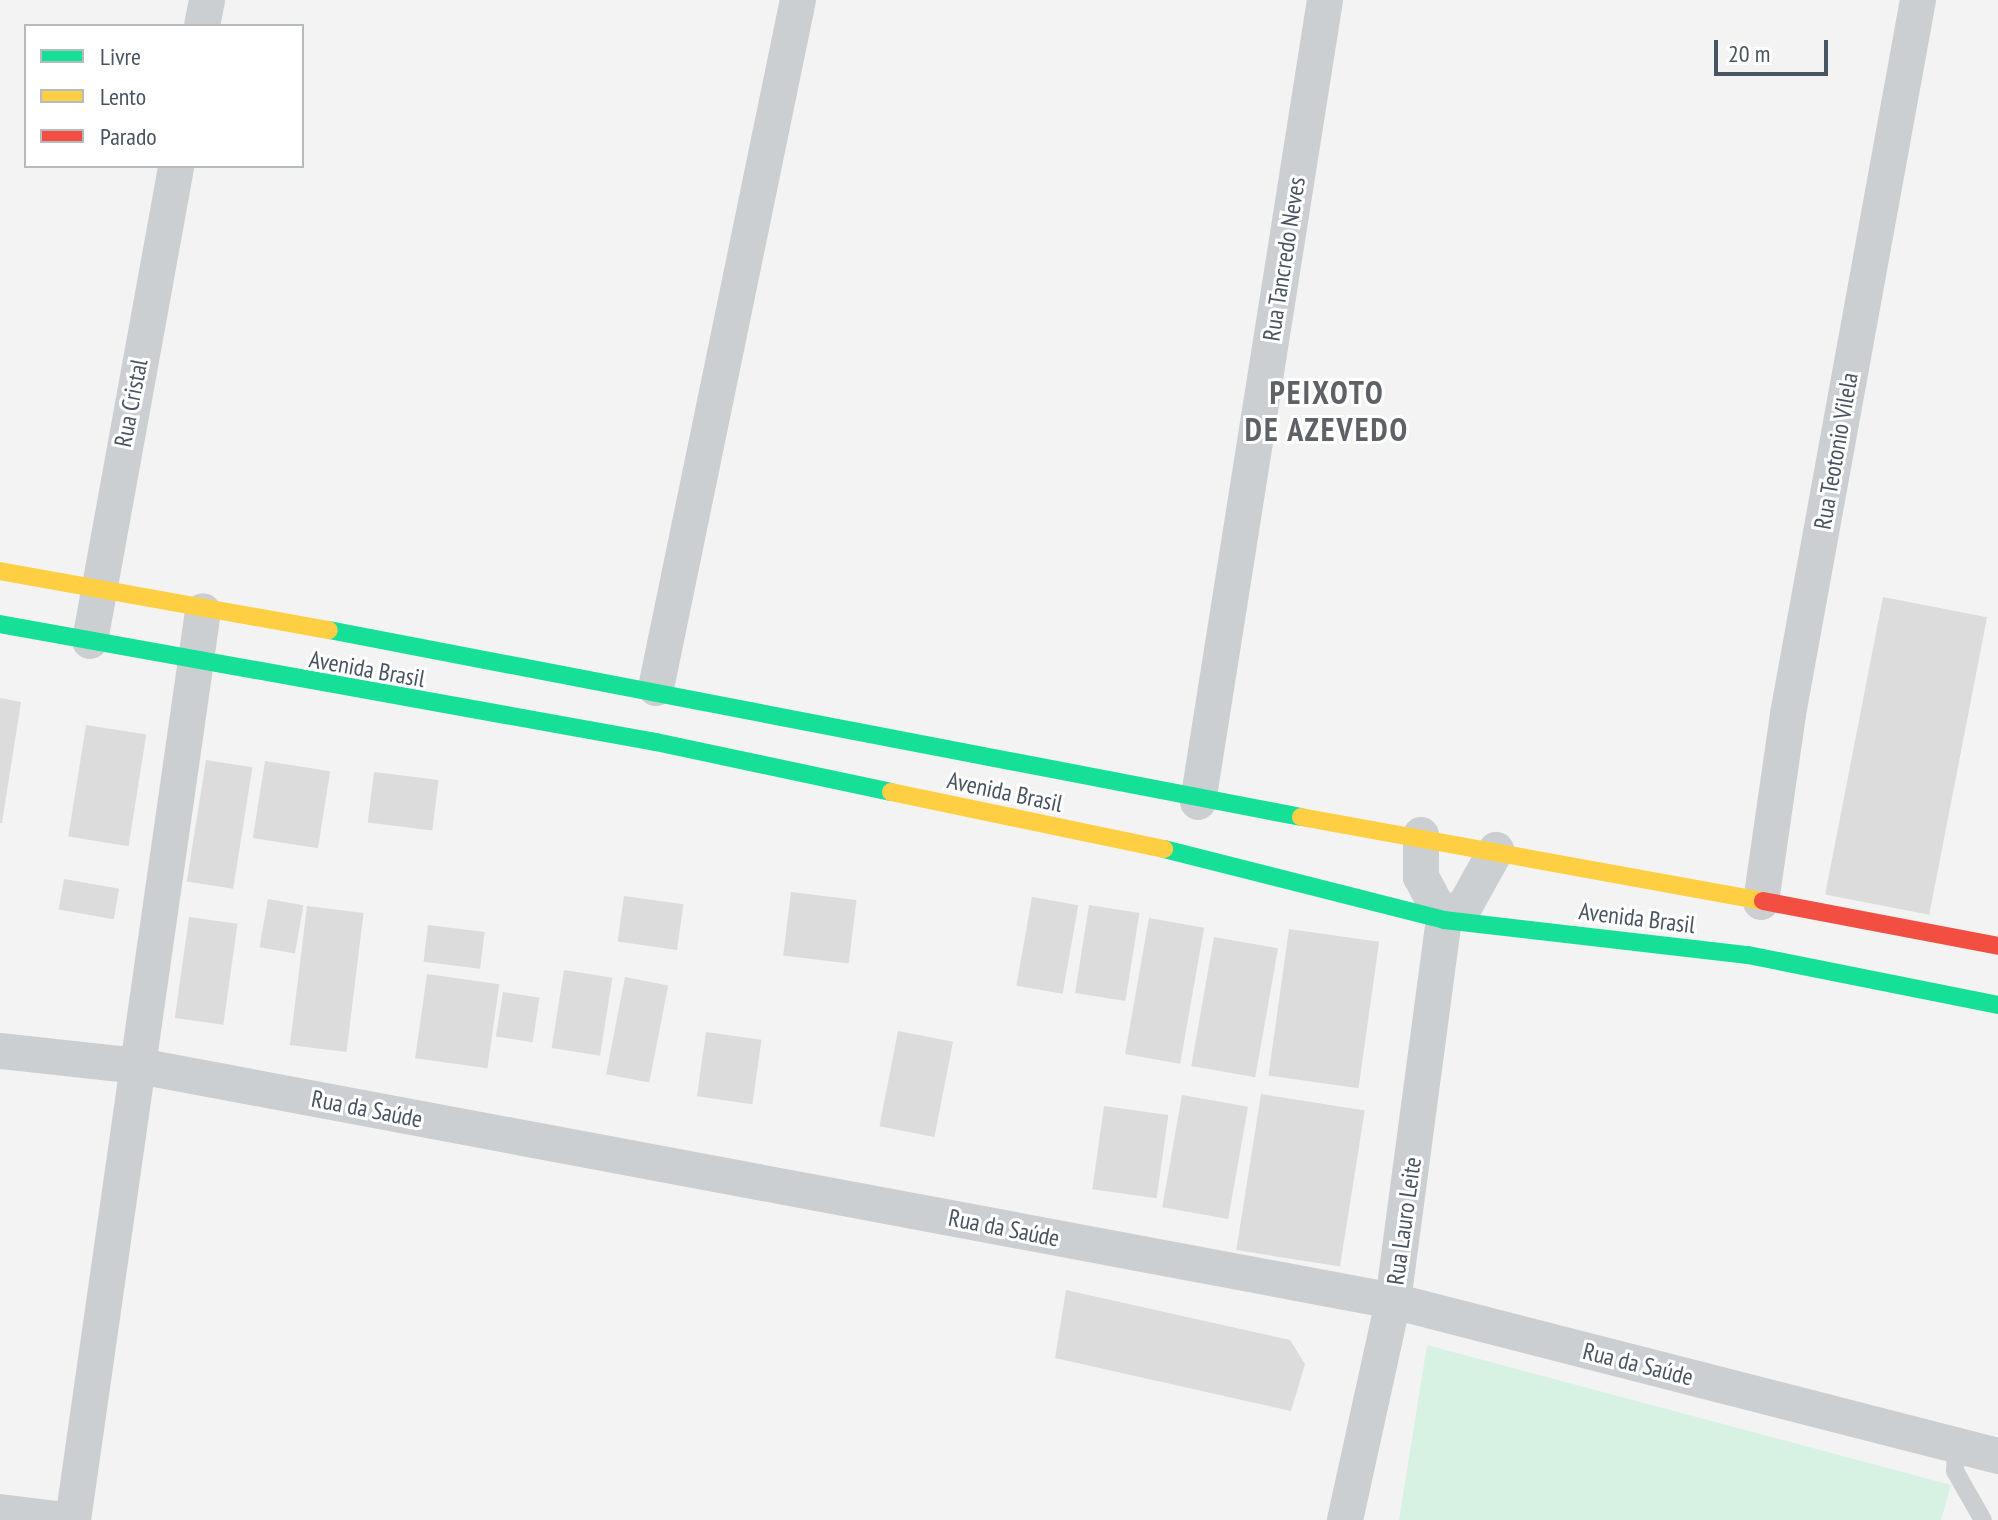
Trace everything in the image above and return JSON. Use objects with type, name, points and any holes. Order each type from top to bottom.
[{"type":"street","points":[[202,24],[207,0]]},
{"type":"street","points":[[656,688],[798,0]]},
{"type":"street","name":"Rua Tancredo Neves","points":[[1198,802],[1325,0]]},
{"type":"street","name":"Rua Teotonio Vilela","points":[[1761,902],[1788,714],[1918,0]]},
{"type":"street","name":"Rua Cristal","points":[[90,641],[96,589],[176,168]]},
{"type":"street","name":"Avenida Brasil","points":[[0,571],[203,611],[656,688],[1198,802],[1421,835],[1998,946]]},
{"type":"street","points":[[73,1520],[203,611]]},
{"type":"street","name":"Avenida Brasil","points":[[0,624],[195,664],[656,742],[1185,854],[1444,920],[1748,955],[1998,1005]]},
{"type":"street","points":[[1421,835],[1421,877],[1444,920],[1466,904],[1496,850]]},
{"type":"street","name":"Rua Lauro Leite","points":[[1345,1520],[1393,1301],[1444,920]]},
{"type":"street","name":"Rua da Saúde","points":[[0,1051],[139,1066],[1393,1301],[1998,1456]]},
{"type":"street","points":[[0,1512],[64,1520]]},
{"type":"lane","points":[[1956,1446],[1955,1471],[1983,1520]]},
{"type":"green space","points":[[1427,1345],[1951,1485],[1941,1520],[1399,1520]]},
{"type":"building","points":[[1883,597],[1987,617],[1929,915],[1825,894]]},
{"type":"building","points":[[0,698],[21,702],[2,823],[0,823]]},
{"type":"building","points":[[86,725],[146,735],[129,846],[68,837]]},
{"type":"building","points":[[206,760],[252,767],[233,889],[187,881]]},
{"type":"building","points":[[265,761],[330,771],[318,848],[253,838]]},
{"type":"building","points":[[374,772],[439,780],[432,831],[368,823]]},
{"type":"building","points":[[64,879],[119,889],[114,919],[59,910]]},
{"type":"building","points":[[791,892],[857,900],[849,964],[783,956]]},
{"type":"building","points":[[624,896],[683,904],[677,950],[618,942]]},
{"type":"building","points":[[1032,897],[1078,905],[1063,994],[1016,986]]},
{"type":"building","points":[[268,899],[303,905],[295,954],[259,947]]},
{"type":"building","points":[[1089,905],[1139,913],[1125,1001],[1075,993]]},
{"type":"building","points":[[307,906],[364,913],[347,1052],[290,1045]]},
{"type":"building","points":[[189,917],[238,924],[223,1025],[175,1018]]},
{"type":"building","points":[[1149,918],[1204,928],[1180,1064],[1125,1054]]},
{"type":"building","points":[[428,925],[485,932],[480,969],[423,962]]},
{"type":"building","points":[[1289,929],[1379,942],[1359,1088],[1268,1076]]},
{"type":"building","points":[[1214,937],[1278,948],[1255,1077],[1191,1066]]},
{"type":"building","points":[[564,970],[612,978],[600,1056],[552,1048]]},
{"type":"building","points":[[427,974],[499,984],[487,1068],[415,1058]]},
{"type":"building","points":[[625,977],[668,985],[649,1083],[606,1074]]},
{"type":"building","points":[[503,992],[540,998],[533,1042],[496,1036]]},
{"type":"building","points":[[898,1031],[953,1042],[934,1137],[879,1126]]},
{"type":"building","points":[[706,1032],[761,1040],[752,1104],[697,1096]]},
{"type":"building","points":[[1261,1094],[1365,1110],[1340,1266],[1236,1250]]},
{"type":"building","points":[[1182,1095],[1248,1107],[1228,1219],[1162,1207]]},
{"type":"building","points":[[1104,1106],[1168,1115],[1157,1198],[1092,1189]]},
{"type":"building","points":[[1066,1290],[1290,1340],[1305,1364],[1291,1411],[1055,1358]]},
{"type":"traffic: fast","points":[[0,624],[656,742],[891,792]]},
{"type":"traffic: fast","points":[[329,630],[1301,817]]},
{"type":"traffic: fast","points":[[1164,849],[1444,920],[1748,955],[1998,1005]]},
{"type":"traffic: slow","points":[[0,571],[329,630]]},
{"type":"traffic: slow","points":[[891,792],[1164,849]]},
{"type":"traffic: slow","points":[[1301,817],[1763,901]]},
{"type":"traffic: jam","points":[[1763,901],[1998,946]]},
{"type":"district","name":"PEIXOTO DE AZEVEDO","points":[[1327,412]]}]
